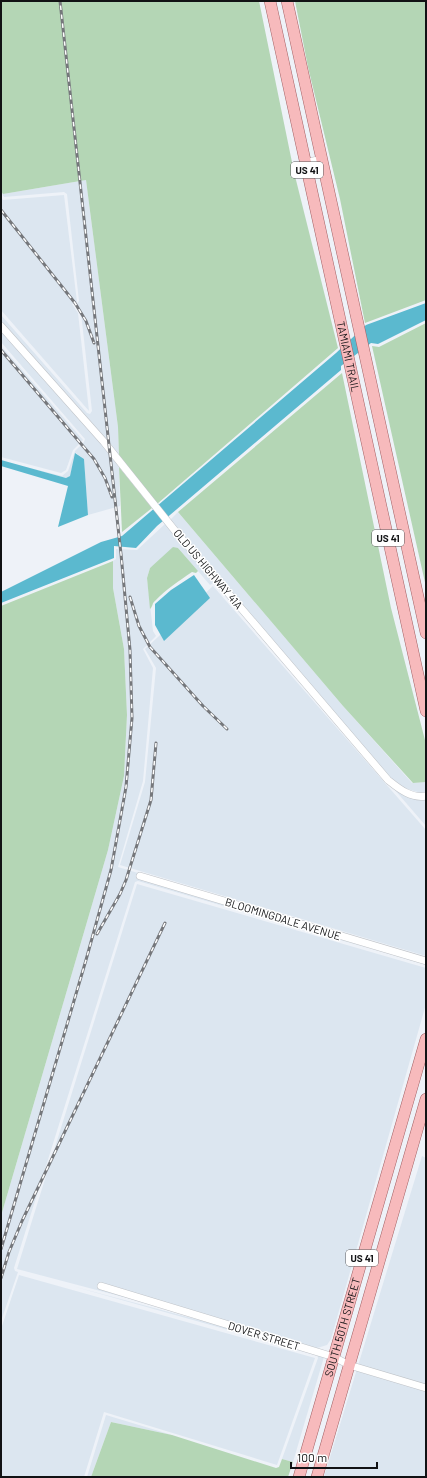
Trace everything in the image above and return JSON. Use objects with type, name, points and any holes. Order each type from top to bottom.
[{"type":"main road","name":"TAMIAMI TRAIL","points":[[270,1],[426,711]]},
{"type":"main road","name":"TAMIAMI TRAIL","points":[[287,1],[426,633]]},
{"type":"main road","name":"SOUTH 50TH STREET","points":[[299,1477],[426,1039]]},
{"type":"main road","name":"SOUTH 50TH STREET","points":[[317,1477],[426,1100]]},
{"type":"street","points":[[305,163],[322,159]]},
{"type":"street","name":"OLD US HIGHWAY 41A","points":[[1,326],[104,442],[153,505],[388,780],[402,791],[421,797],[426,796]]},
{"type":"street","name":"BLOOMINGDALE AVENUE","points":[[140,876],[426,962]]},
{"type":"street","points":[[363,1256],[379,1261]]},
{"type":"street","name":"DOVER STREET","points":[[101,1286],[334,1356],[349,1365],[426,1388]]},
{"type":"shaded area","points":[[86,180],[118,427],[119,456],[104,437],[1,321],[1,315],[87,413],[90,414],[92,411],[81,313],[76,305],[79,301],[67,194],[64,192],[4,197],[1,192],[3,194]]},
{"type":"shaded area","points":[[64,195],[77,302],[72,304],[78,313],[89,411],[1,310],[1,197],[3,200]]},
{"type":"shaded area","points":[[1,331],[101,444],[119,467],[120,506],[88,515],[84,459],[76,453],[70,476],[66,478],[22,466],[62,476],[68,471],[75,451],[85,439],[1,342]]},
{"type":"shaded area","points":[[1,346],[83,440],[73,450],[66,470],[61,473],[1,457]]},
{"type":"shaded area","points":[[178,512],[343,706],[412,783],[426,782],[426,792],[421,793],[404,788],[390,777],[170,520]]},
{"type":"shaded area","points":[[165,524],[270,647],[215,584],[213,583],[210,585],[178,548],[150,568],[147,578],[153,631],[156,636],[143,649],[153,668],[143,781],[118,867],[138,873],[136,878],[378,951],[138,881],[135,882],[14,1268],[15,1271],[18,1272],[1,1321],[1,1216],[108,850],[124,776],[127,715],[124,649],[113,588],[113,561],[116,559],[116,549],[137,550]]},
{"type":"shaded area","points":[[213,586],[426,830],[426,956],[120,865],[145,782],[156,668],[145,649]]},
{"type":"shaded area","points":[[394,789],[401,794],[420,800],[426,799],[426,826]]},
{"type":"shaded area","points":[[137,884],[426,968],[426,1004],[331,1339],[327,1345],[317,1348],[17,1269]]},
{"type":"shaded area","points":[[422,1156],[426,1158],[426,1477],[324,1477]]},
{"type":"shaded area","points":[[19,1275],[315,1358],[277,1465],[104,1412],[84,1477],[1,1477],[1,1329]]},
{"type":"shaded area","points":[[72,1286],[214,1324],[324,1357],[293,1462],[282,1459],[318,1358],[317,1355]]},
{"type":"shaded area","points":[[106,1415],[172,1435],[111,1422],[91,1477],[87,1477]]},
{"type":"green space","points":[[1,1],[259,1],[294,172],[338,348],[157,504],[119,456],[118,427],[86,180],[3,194],[1,191]]},
{"type":"green space","points":[[295,1],[426,1],[426,300],[365,323],[340,199],[308,67]]},
{"type":"green space","points":[[426,323],[426,587],[372,346],[379,347]]},
{"type":"green space","points":[[342,373],[391,608],[426,744],[426,782],[413,783],[343,706],[178,512]]},
{"type":"green space","points":[[119,467],[152,508],[122,532]]},
{"type":"green space","points":[[173,547],[178,548],[198,571],[196,573],[192,572],[168,589],[154,602],[150,609],[147,578],[150,568]]},
{"type":"green space","points":[[113,561],[113,588],[124,649],[127,715],[124,776],[108,850],[1,1216],[1,606]]},
{"type":"green space","points":[[111,1422],[172,1435],[276,1468],[279,1467],[282,1459],[293,1462],[288,1477],[91,1477]]},
{"type":"water","points":[[426,303],[426,320],[378,344],[371,343],[341,366],[341,370],[157,526],[136,548],[114,546],[114,558],[1,603],[1,592],[101,542],[122,536],[336,353],[366,325]]},
{"type":"water","points":[[75,453],[84,459],[88,515],[58,527],[68,486],[1,466],[1,460],[66,478],[70,476]]},
{"type":"water","points":[[194,575],[210,598],[164,641],[155,625],[155,604],[171,590]]},
{"type":"railway","points":[[1,1249],[111,870],[126,787],[132,718],[130,650],[121,554],[60,1]]},
{"type":"railway","points":[[1,210],[75,303],[86,321],[94,343]]},
{"type":"railway","points":[[1,350],[94,459],[105,478],[112,497]]},
{"type":"railway","points":[[130,597],[139,626],[150,647],[203,706],[227,729]]},
{"type":"railway","points":[[97,934],[120,894],[126,880],[151,800],[156,743]]},
{"type":"railway","points":[[1,1278],[9,1252],[22,1221],[165,923]]}]
